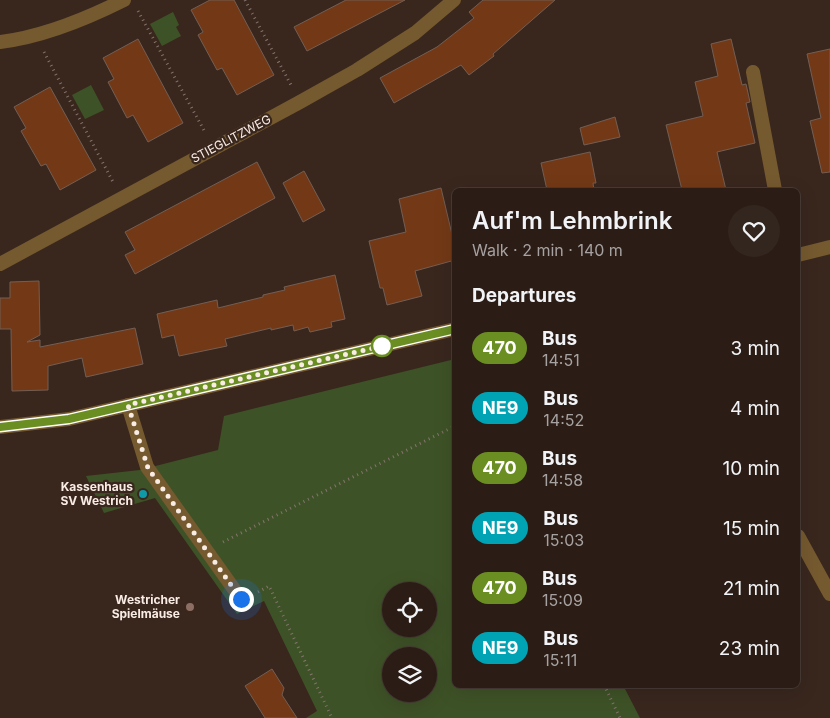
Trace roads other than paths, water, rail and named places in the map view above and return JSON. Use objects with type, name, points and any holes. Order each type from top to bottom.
[{"type":"street","points":[[0,42],[35,34],[82,19],[124,0]]},
{"type":"street","name":"STIEGLITZWEG","points":[[0,264],[357,70],[415,33],[454,0]]},
{"type":"street","points":[[753,72],[775,188]]},
{"type":"street","points":[[800,254],[830,246]]},
{"type":"street","points":[[0,427],[69,419],[452,330]]},
{"type":"street","points":[[128,405],[148,468],[241,599]]},
{"type":"street","points":[[800,540],[830,594]]},
{"type":"place","name":"Kassenhaus SV Westrich","points":[[143,494]]},
{"type":"place","name":"Westricher Spielmäuse","points":[[190,607]]}]
